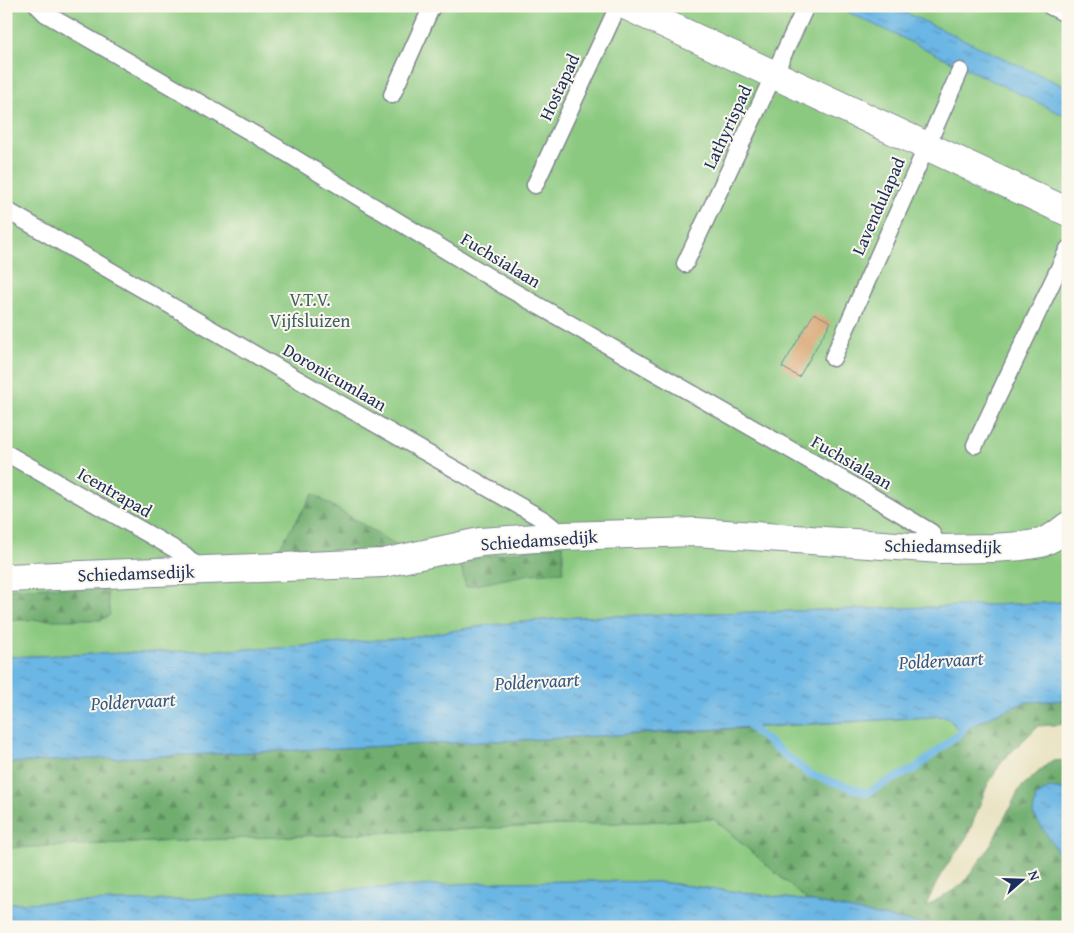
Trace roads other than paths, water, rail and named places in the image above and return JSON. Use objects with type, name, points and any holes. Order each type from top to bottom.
[{"type":"street","points":[[627,6],[1068,212]]},
{"type":"street","name":"Schiedamsedijk","points":[[6,578],[383,563],[480,542],[564,536],[696,532],[940,549],[1022,546],[1041,543],[1055,536],[1068,526]]},
{"type":"lane","name":"Fuchsialaan","points":[[38,6],[46,14],[278,148],[504,286],[868,494],[931,532],[940,549]]},
{"type":"lane","points":[[392,95],[432,6]]},
{"type":"lane","name":"Hostapad","points":[[535,185],[618,6]]},
{"type":"lane","name":"Lathyrispad","points":[[685,264],[806,6]]},
{"type":"lane","points":[[1050,6],[1068,15]]},
{"type":"lane","name":"Lavendulapad","points":[[832,358],[960,71]]},
{"type":"lane","name":"Doronicumlaan","points":[[6,210],[544,520],[564,536]]},
{"type":"lane","points":[[975,445],[1068,249]]},
{"type":"lane","name":"Icentrapad","points":[[6,453],[185,555],[202,571]]},
{"type":"water","points":[[835,6],[891,6],[1068,88],[1068,117]]},
{"type":"water","name":"Poldervaart","points":[[1068,602],[1068,700],[1026,702],[993,715],[961,732],[946,716],[542,739],[6,763],[6,657],[282,648],[404,638],[491,625],[576,617]]},
{"type":"water","points":[[1049,788],[1068,791],[1068,882],[1055,847],[1033,814],[1036,797]]},
{"type":"water","points":[[502,882],[659,882],[808,901],[935,927],[613,927],[589,924],[541,923],[421,927],[6,927],[6,903],[181,900],[266,893]]},
{"type":"waterway","points":[[748,718],[751,728],[809,774],[867,793],[915,769],[961,732],[967,724]]},
{"type":"park label","name":"V.T.V. Vijfsluizen","points":[[310,309]]}]
